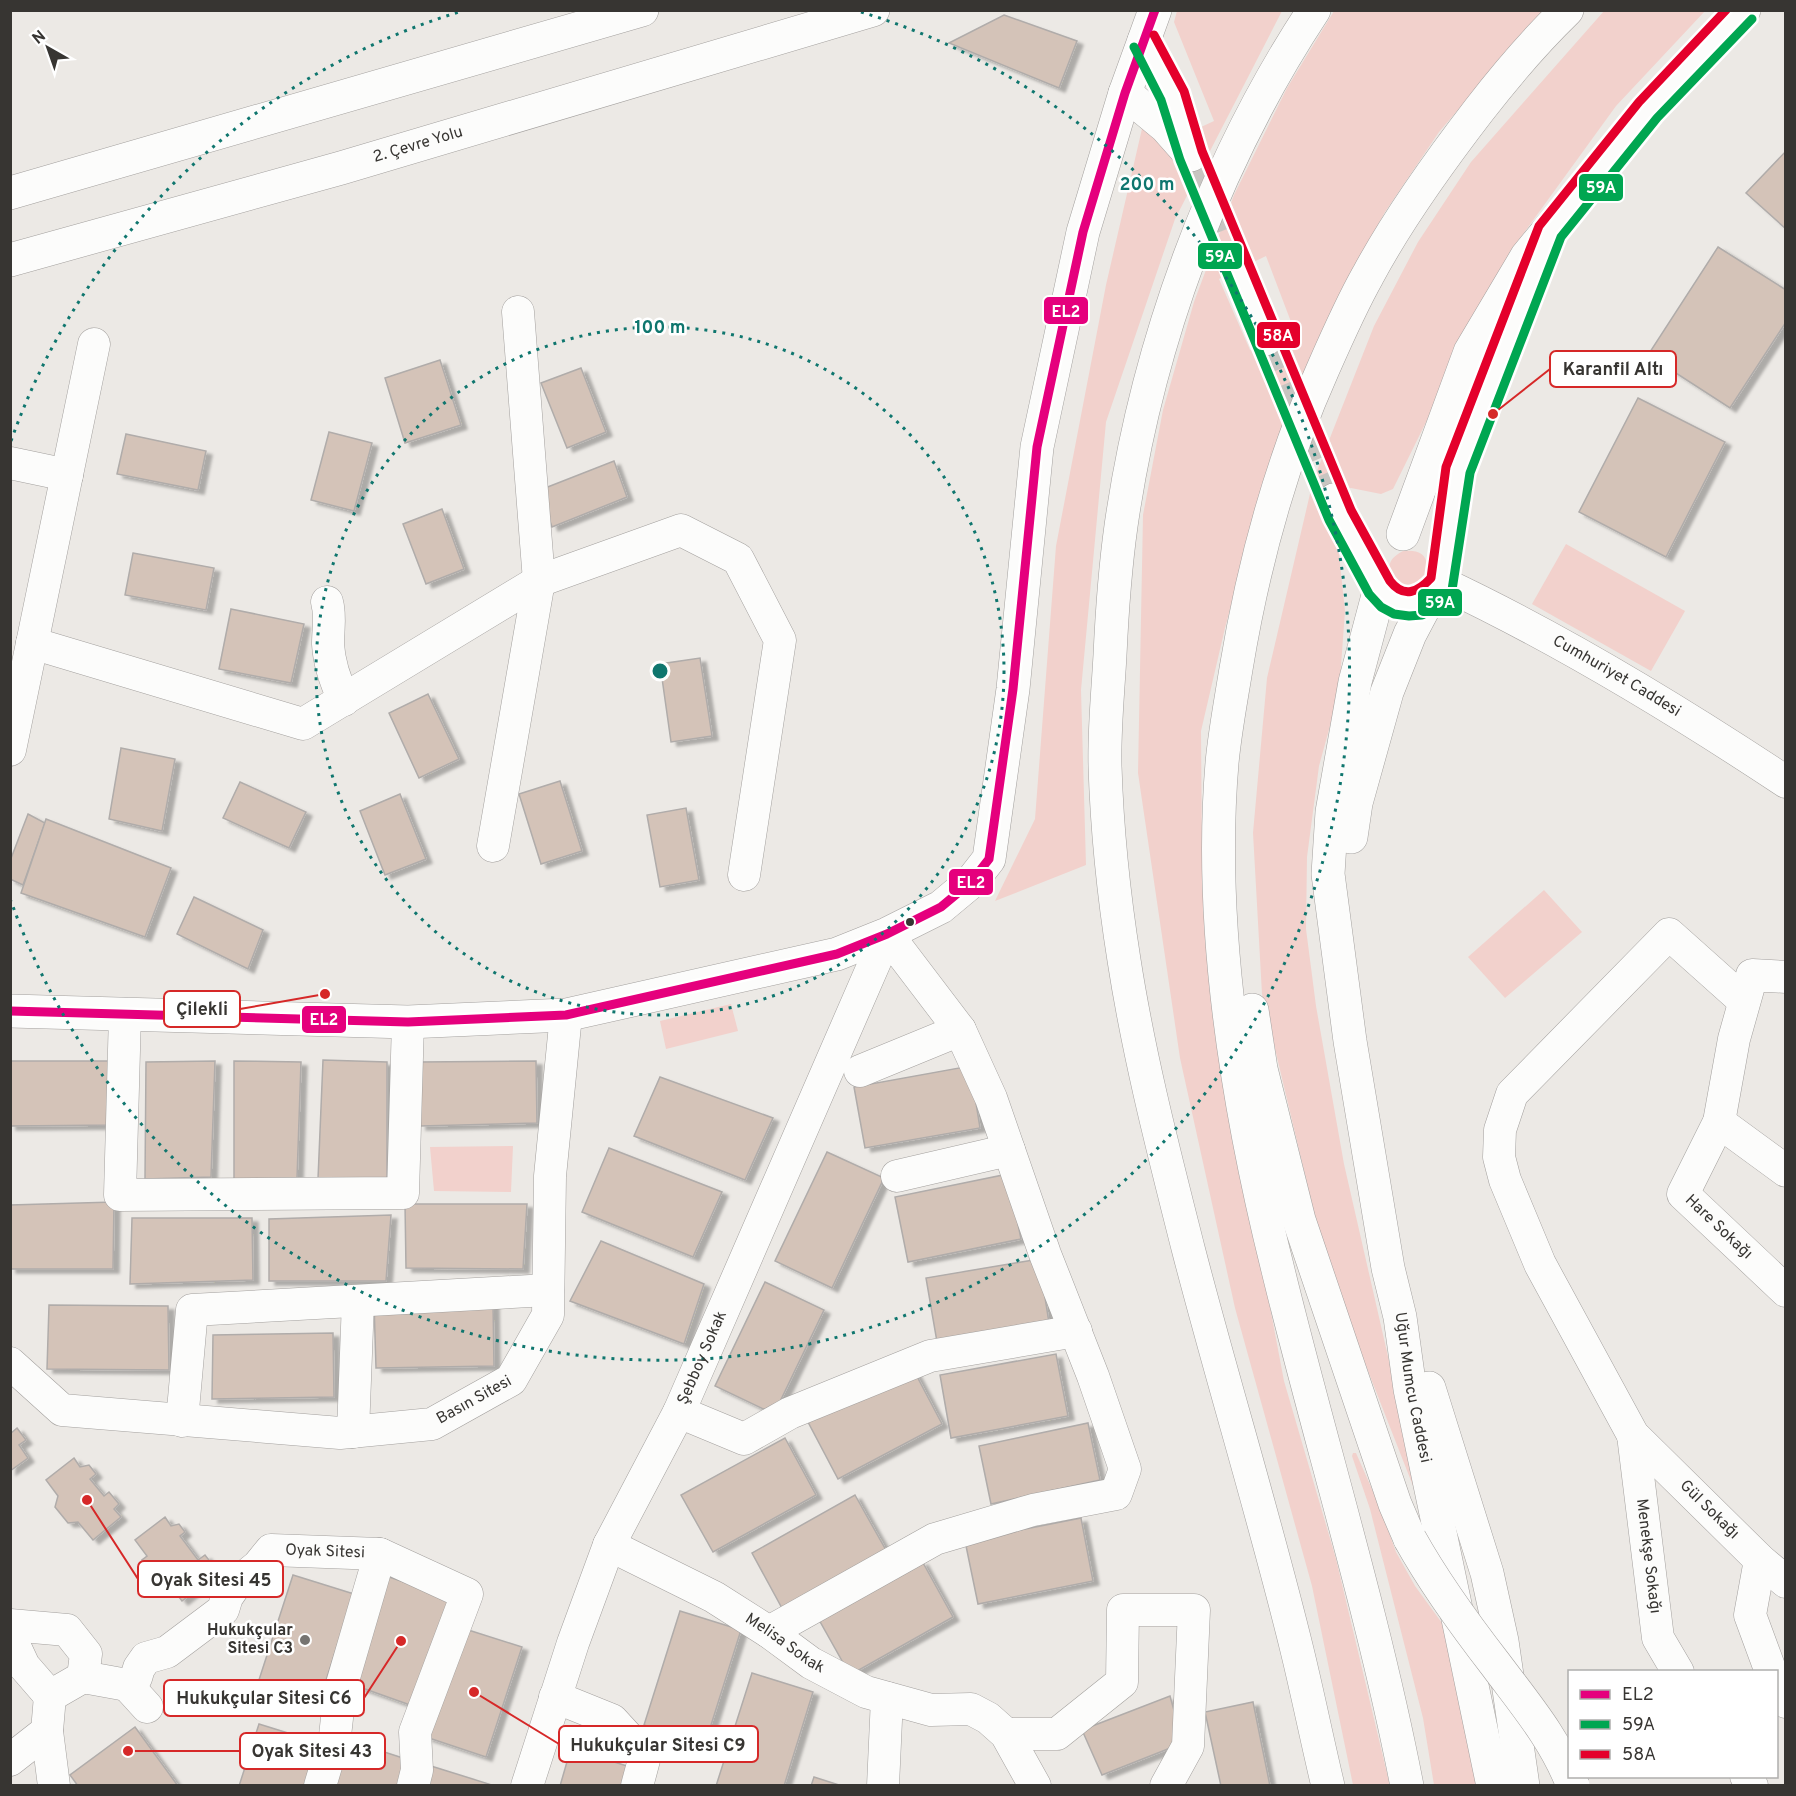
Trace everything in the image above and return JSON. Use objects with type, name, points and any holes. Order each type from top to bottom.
[{"type":"main road","points":[[10,193],[642,10]]},
{"type":"main road","name":"2. Çevre Yolu","points":[[10,260],[341,168],[873,10]]},
{"type":"main road","points":[[10,1011],[408,1022],[566,1015],[837,954],[887,934],[941,907],[971,882],[989,859],[1014,689],[1037,447],[1083,232],[1125,93],[1155,10]]},
{"type":"main road","points":[[1314,10],[1287,50],[1244,132],[1201,226],[1169,317],[1134,450],[1121,525],[1113,602],[1105,764],[1110,835],[1124,958],[1154,1113],[1207,1319],[1294,1638],[1328,1785]]},
{"type":"main road","points":[[1407,1785],[1372,1623],[1277,1269],[1255,1167],[1238,1070],[1222,935],[1220,871],[1222,763],[1245,614],[1269,514],[1311,397],[1342,327],[1370,272],[1452,145],[1506,76],[1567,10]]},
{"type":"main road","points":[[1343,987],[1328,874],[1332,812],[1355,682],[1378,583],[1374,567],[1376,556],[1382,546],[1397,537],[1470,352],[1527,256],[1648,110],[1744,10]]},
{"type":"main road","points":[[1125,93],[1166,128],[1191,155],[1184,122],[1163,72],[1144,41]]},
{"type":"main road","points":[[1343,987],[1349,852],[1356,803],[1387,692],[1410,633],[1438,581],[1458,470],[1550,231]]},
{"type":"main road","points":[[1238,270],[1266,339]]},
{"type":"main road","points":[[1337,508],[1361,529],[1397,537],[1424,537],[1440,552],[1438,581],[1419,603],[1397,602],[1387,597],[1337,508]]},
{"type":"main road","points":[[1220,871],[1232,903],[1262,1069],[1299,1220],[1395,1504],[1423,1563],[1466,1626],[1552,1741],[1568,1775]]},
{"type":"main road","name":"Uğur Mumcu Caddesi","points":[[1343,987],[1350,1041],[1388,1269],[1400,1317],[1410,1389],[1493,1785]]},
{"type":"main road","points":[[1400,1317],[1429,1386],[1486,1573],[1502,1641],[1523,1785]]},
{"type":"street","points":[[493,846],[539,581],[518,312]]},
{"type":"street","points":[[10,750],[94,344]]},
{"type":"street","points":[[10,463],[67,475]]},
{"type":"street","points":[[32,643],[303,724],[539,581],[681,530],[738,560],[780,640],[744,875]]},
{"type":"street","name":"Cumhuriyet Caddesi","points":[[1438,581],[1493,607],[1604,669],[1785,782]]},
{"type":"street","points":[[327,602],[330,613],[328,646],[335,679],[344,700]]},
{"type":"street","points":[[769,1632],[935,1539],[1033,1510],[1116,1494],[1125,1469],[1094,1376],[1045,1254],[991,1098],[960,1030],[887,934]]},
{"type":"street","name":"Şebboy Sokak","points":[[527,1785],[555,1697],[609,1545],[679,1412],[887,934]]},
{"type":"street","points":[[1633,1435],[1540,1264],[1505,1180],[1499,1157],[1500,1130],[1512,1094],[1669,934],[1744,1001]]},
{"type":"street","points":[[1785,977],[1752,975],[1734,1039],[1719,1122],[1785,1171]]},
{"type":"street","points":[[125,1014],[120,1195],[403,1193],[408,1022]]},
{"type":"street","name":"Basın Sitesi","points":[[10,1363],[62,1410],[340,1432],[432,1424],[511,1380],[548,1315],[550,1176],[566,1015]]},
{"type":"street","points":[[860,1071],[960,1030]]},
{"type":"street","name":"Hare Sokağı","points":[[1719,1122],[1683,1194],[1785,1291]]},
{"type":"street","points":[[897,1176],[1009,1150]]},
{"type":"street","points":[[182,1421],[192,1310],[548,1290]]},
{"type":"street","points":[[353,1432],[358,1301]]},
{"type":"street","points":[[679,1412],[744,1439],[790,1413],[930,1356],[1076,1331]]},
{"type":"street","name":"Gül Sokağı","points":[[1633,1435],[1785,1582]]},
{"type":"street","name":"Menekşe Sokağı","points":[[1633,1435],[1658,1638],[1677,1670]]},
{"type":"street","name":"Melisa Sokak","points":[[609,1545],[714,1597],[769,1632],[811,1664],[866,1692],[932,1710],[971,1709]]},
{"type":"street","name":"Oyak Sitesi","points":[[83,1677],[137,1696],[136,1678],[146,1658],[166,1652],[223,1610],[227,1597],[236,1584],[258,1566],[271,1550],[380,1554]]},
{"type":"street","points":[[320,1785],[335,1736],[340,1691],[380,1554],[467,1594],[415,1732],[417,1770],[413,1785]]},
{"type":"street","points":[[1760,1560],[1750,1615],[1771,1670]]},
{"type":"street","points":[[1006,1734],[1057,1734],[1122,1682],[1123,1610],[1194,1610],[1188,1746],[1166,1785]]},
{"type":"street","points":[[10,1625],[67,1630],[86,1654],[83,1677],[50,1696]]},
{"type":"street","points":[[10,1636],[24,1666],[50,1696],[47,1731],[54,1785]]},
{"type":"street","points":[[555,1697],[612,1720],[632,1741],[645,1756],[637,1785]]},
{"type":"street","points":[[883,1785],[887,1698]]},
{"type":"street","points":[[971,1709],[988,1718],[1006,1734],[1035,1785]]},
{"type":"street","points":[[971,1709],[982,1731],[1019,1785]]},
{"type":"street","points":[[10,1760],[47,1731]]},
{"type":"shaded area","points":[[1177,11],[1282,11],[1175,219],[1106,422],[1081,690],[1086,865],[995,901],[1035,819],[1056,546],[1106,285],[1144,120],[1173,140],[1214,121],[1174,22]]},
{"type":"shaded area","points":[[1334,11],[1543,11],[1439,132],[1385,212],[1342,290],[1260,497],[1225,628],[1201,731],[1202,856],[1233,1111],[1284,1381],[1336,1559],[1390,1786],[1353,1785],[1312,1586],[1235,1308],[1180,1058],[1138,773],[1143,515],[1163,410],[1194,302],[1234,195],[1287,88]],"holes":[[[1266,256],[1296,335],[1250,350],[1219,279]]]},
{"type":"shaded area","points":[[1604,11],[1705,11],[1616,106],[1510,252],[1393,489],[1381,494],[1351,488],[1318,499],[1339,554],[1345,611],[1339,693],[1319,766],[1307,857],[1306,929],[1316,1006],[1344,1164],[1424,1514],[1341,1302],[1315,1217],[1262,994],[1253,833],[1267,678],[1313,481],[1374,326],[1418,242],[1471,162]]},
{"type":"shaded area","points":[[1566,544],[1685,611],[1651,671],[1532,604]]},
{"type":"shaded area","points":[[1403,551],[1419,552],[1423,555],[1427,565],[1424,585],[1399,589],[1392,578],[1389,568],[1392,559]]},
{"type":"shaded area","points":[[1544,890],[1582,932],[1505,998],[1468,957]]},
{"type":"shaded area","points":[[731,1004],[738,1031],[666,1049],[660,1021]]},
{"type":"shaded area","points":[[513,1146],[511,1192],[434,1191],[430,1147]]},
{"type":"shaded area","points":[[1356,1453],[1379,1505],[1396,1552],[1415,1586],[1450,1634],[1481,1785],[1434,1785],[1423,1718],[1370,1509],[1352,1456]]},
{"type":"building","points":[[1004,15],[1077,41],[1059,88],[949,43]]},
{"type":"building","points":[[1786,151],[1786,229],[1746,193]]},
{"type":"building","points":[[1718,247],[1786,290],[1786,322],[1730,408],[1648,355]]},
{"type":"building","points":[[440,360],[461,425],[405,443],[385,378]]},
{"type":"building","points":[[581,368],[606,432],[567,448],[541,383]]},
{"type":"building","points":[[1638,398],[1725,442],[1666,557],[1579,512]]},
{"type":"building","points":[[329,432],[372,443],[354,511],[311,500]]},
{"type":"building","points":[[126,434],[206,451],[198,490],[117,474]]},
{"type":"building","points":[[614,461],[627,497],[552,527],[540,490]]},
{"type":"building","points":[[442,509],[464,569],[426,584],[403,524]]},
{"type":"building","points":[[133,553],[214,568],[206,610],[125,595]]},
{"type":"building","points":[[231,609],[304,624],[291,683],[219,669]]},
{"type":"building","points":[[700,658],[712,736],[671,742],[660,664]]},
{"type":"building","points":[[428,694],[459,759],[419,778],[389,713]]},
{"type":"building","points":[[121,748],[175,759],[162,831],[109,819]]},
{"type":"building","points":[[560,781],[582,851],[541,864],[519,794]]},
{"type":"building","points":[[240,782],[306,812],[289,848],[223,818]]},
{"type":"building","points":[[400,794],[426,859],[385,875],[360,811]]},
{"type":"building","points":[[686,808],[699,880],[660,887],[647,815]]},
{"type":"building","points":[[28,814],[45,823],[23,885],[10,879],[10,861]]},
{"type":"building","points":[[46,819],[171,868],[145,937],[21,893]]},
{"type":"building","points":[[194,897],[263,930],[248,969],[177,934]]},
{"type":"building","points":[[323,1060],[387,1062],[387,1179],[318,1179]]},
{"type":"building","points":[[10,1061],[117,1061],[117,1125],[10,1126]]},
{"type":"building","points":[[215,1061],[211,1177],[145,1179],[146,1062]]},
{"type":"building","points":[[234,1061],[301,1062],[297,1178],[234,1180]]},
{"type":"building","points":[[536,1061],[537,1123],[420,1126],[419,1062]]},
{"type":"building","points":[[970,1066],[980,1128],[865,1148],[854,1087]]},
{"type":"building","points":[[660,1077],[773,1118],[745,1180],[634,1136]]},
{"type":"building","points":[[609,1148],[722,1192],[693,1257],[582,1212]]},
{"type":"building","points":[[827,1152],[884,1178],[832,1288],[775,1261]]},
{"type":"building","points":[[1008,1174],[1021,1239],[908,1262],[895,1197]]},
{"type":"building","points":[[114,1202],[113,1269],[10,1269],[10,1205]]},
{"type":"building","points":[[405,1204],[527,1204],[523,1269],[406,1268]]},
{"type":"building","points":[[391,1215],[386,1281],[269,1281],[269,1219]]},
{"type":"building","points":[[132,1218],[252,1218],[253,1280],[130,1284]]},
{"type":"building","points":[[601,1241],[704,1284],[684,1344],[570,1301]]},
{"type":"building","points":[[1039,1259],[1049,1323],[937,1342],[926,1278]]},
{"type":"building","points":[[765,1282],[824,1310],[774,1414],[715,1386]]},
{"type":"building","points":[[374,1303],[493,1304],[494,1366],[376,1368]]},
{"type":"building","points":[[49,1305],[168,1306],[169,1370],[47,1369]]},
{"type":"building","points":[[333,1333],[334,1397],[212,1399],[213,1335]]},
{"type":"building","points":[[1056,1354],[1068,1416],[951,1438],[940,1375]]},
{"type":"building","points":[[912,1367],[942,1424],[838,1479],[808,1422]]},
{"type":"building","points":[[1088,1423],[1100,1480],[991,1504],[979,1446]]},
{"type":"building","points":[[17,1428],[26,1440],[19,1445],[28,1458],[10,1471],[10,1434]]},
{"type":"building","points":[[785,1438],[816,1495],[713,1552],[681,1495]]},
{"type":"building","points":[[74,1458],[80,1467],[89,1465],[96,1474],[90,1479],[104,1496],[109,1492],[119,1504],[114,1509],[121,1517],[93,1540],[78,1522],[68,1523],[55,1507],[58,1496],[46,1480]]},
{"type":"building","points":[[855,1495],[887,1552],[783,1610],[752,1553]]},
{"type":"building","points":[[165,1517],[171,1526],[179,1524],[185,1532],[180,1536],[198,1560],[205,1555],[212,1564],[204,1570],[210,1579],[182,1601],[169,1584],[161,1585],[142,1560],[147,1556],[135,1540]]},
{"type":"building","points":[[1081,1518],[1093,1581],[978,1604],[965,1541]]},
{"type":"building","points":[[922,1561],[953,1617],[850,1675],[818,1618]]},
{"type":"building","name":"Hukukçular Sitesi C3","points":[[293,1575],[354,1594],[318,1705],[257,1686]]},
{"type":"building","points":[[389,1577],[452,1598],[413,1706],[351,1684]]},
{"type":"building","points":[[680,1611],[741,1630],[705,1744],[644,1725]]},
{"type":"building","points":[[462,1628],[522,1647],[486,1757],[426,1737]]},
{"type":"building","points":[[752,1673],[813,1692],[784,1786],[716,1786]]},
{"type":"building","points":[[1170,1696],[1183,1743],[1102,1775],[1082,1730]]},
{"type":"building","points":[[1253,1702],[1270,1786],[1221,1786],[1205,1712]]},
{"type":"building","points":[[259,1724],[320,1743],[307,1786],[239,1786]]},
{"type":"building","points":[[135,1727],[178,1786],[78,1786],[70,1775]]},
{"type":"building","points":[[344,1739],[406,1759],[398,1786],[331,1786]]},
{"type":"building","points":[[571,1748],[633,1768],[627,1786],[560,1786]]},
{"type":"building","points":[[431,1766],[492,1785],[424,1786]]},
{"type":"building","points":[[814,1777],[842,1786],[811,1786]]},
{"type":"tunnel","points":[[1191,155],[1238,270]]},
{"type":"tunnel","points":[[1266,339],[1334,500]]},
{"type":"transit line","name":"EL2","points":[[10,1011],[408,1022],[566,1015],[837,954],[887,934],[941,907],[971,882],[989,859],[1013,689],[1037,447],[1083,232],[1125,93],[1155,10]]},
{"type":"transit line","name":"58A","points":[[1154,35],[1184,91],[1202,151],[1351,510],[1390,581],[1400,590],[1411,592],[1431,578],[1446,467],[1539,226],[1639,102],[1726,10]]},
{"type":"transit line","name":"59A","points":[[1134,47],[1161,100],[1180,160],[1329,520],[1369,594],[1381,607],[1394,614],[1409,616],[1422,615],[1435,608],[1452,590],[1470,473],[1561,237],[1657,118],[1752,19]]},
{"type":"place","name":"Karanfil Altı","points":[[1493,414]]},
{"type":"place","name":"Çilekli","points":[[325,994]]},
{"type":"place","name":"Oyak Sitesi 45","points":[[87,1500]]},
{"type":"place","name":"Hukukçular Sitesi C3","points":[[305,1640]]},
{"type":"place","name":"Hukukçular Sitesi C6","points":[[401,1641]]},
{"type":"place","name":"Hukukçular Sitesi C9","points":[[474,1692]]},
{"type":"place","name":"Oyak Sitesi 43","points":[[128,1751]]}]
